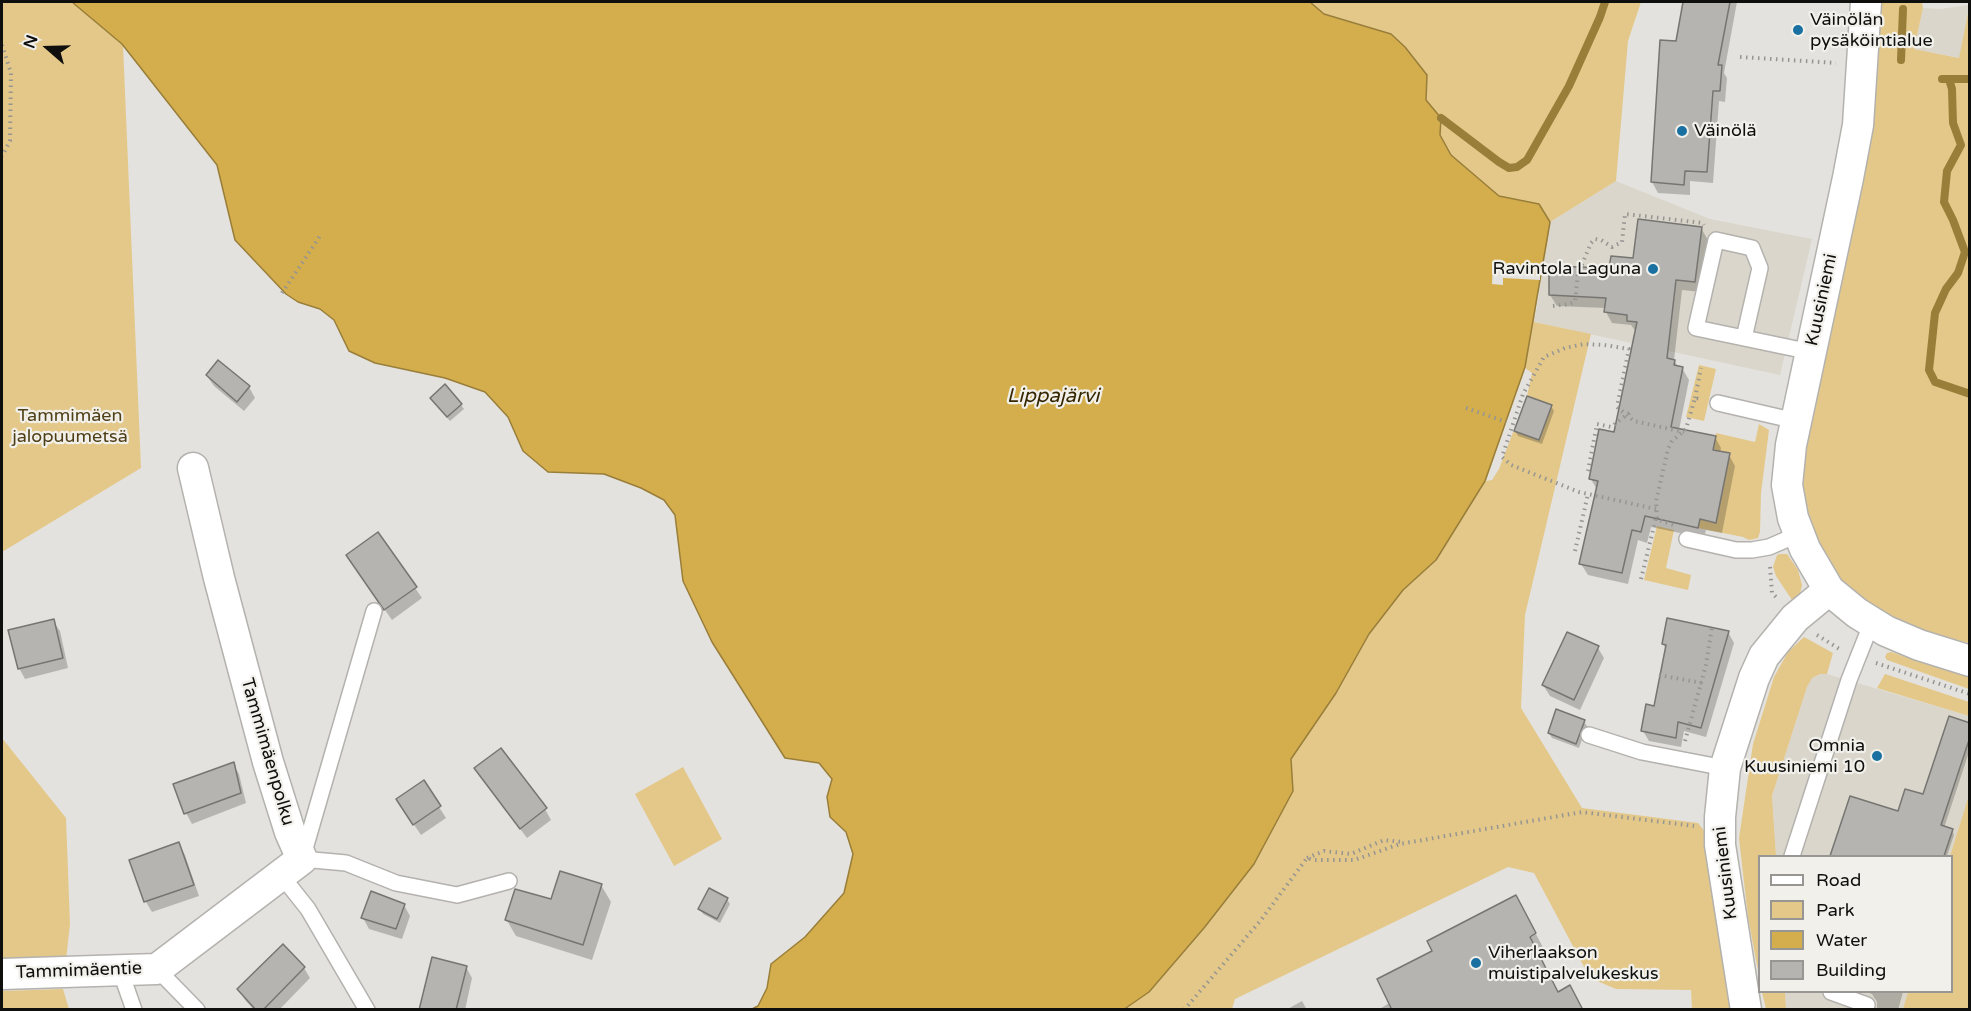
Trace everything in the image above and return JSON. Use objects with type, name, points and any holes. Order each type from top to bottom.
[{"type":"street","name":"Kuusiniemi","points":[[1866,2],[1858,125],[1791,445],[1787,485],[1793,518],[1799,534],[1829,590],[1886,631],[1919,645],[1970,661]]},
{"type":"street","name":"Tammimäenpolku","points":[[193,468],[219,578],[268,762],[290,832],[291,867]]},
{"type":"street","name":"Kuusiniemi","points":[[1746,1010],[1720,845],[1720,817],[1725,768],[1754,678],[1764,656],[1795,618],[1829,590]]},
{"type":"street","points":[[157,969],[291,867]]},
{"type":"street","name":"Tammimäentie","points":[[2,974],[157,969]]},
{"type":"lane","points":[[1744,338],[1760,268],[1752,248],[1716,240],[1696,328],[1811,352]]},
{"type":"lane","points":[[1718,403],[1796,421]]},
{"type":"lane","points":[[1687,539],[1736,550],[1752,550],[1769,547],[1799,534]]},
{"type":"lane","points":[[367,1010],[308,909],[291,867],[374,611]]},
{"type":"lane","points":[[1792,855],[1849,680],[1872,622]]},
{"type":"lane","points":[[1589,735],[1642,752],[1725,768]]},
{"type":"lane","points":[[291,867],[346,863],[396,883],[457,895],[509,881]]},
{"type":"lane","points":[[157,969],[197,1010]]},
{"type":"lane","points":[[120,970],[134,1010]]},
{"type":"lane","points":[[1834,993],[1867,1005]]},
{"type":"path","points":[[2,45],[11,73],[10,141],[2,156]]},
{"type":"path","points":[[1740,57],[1843,63]]},
{"type":"path","points":[[1553,306],[1570,304],[1575,301],[1578,274],[1591,243],[1595,239],[1612,247],[1622,242],[1625,214],[1703,223],[1716,240]]},
{"type":"path","points":[[282,293],[320,236]]},
{"type":"path","points":[[1656,509],[1588,494],[1510,465],[1502,456],[1523,394],[1544,357],[1565,348],[1584,344],[1629,349],[1617,407],[1634,421],[1684,432]]},
{"type":"path","points":[[1641,579],[1656,516],[1668,448],[1672,441],[1684,432],[1688,424],[1701,368]]},
{"type":"path","points":[[1695,398],[1718,403]]},
{"type":"path","points":[[1466,408],[1506,422]]},
{"type":"path","points":[[1588,471],[1597,424],[1611,427],[1633,410]]},
{"type":"path","points":[[1575,551],[1588,494]]},
{"type":"path","points":[[1656,516],[1660,522],[1685,530],[1687,539]]},
{"type":"path","points":[[1681,759],[1702,683],[1712,627]]},
{"type":"path","points":[[1659,675],[1702,683]]},
{"type":"path","points":[[1307,858],[1354,860],[1406,843],[1582,812],[1701,827]]},
{"type":"path","points":[[1185,1010],[1261,920],[1307,858],[1324,851],[1351,854],[1384,840],[1406,843]]},
{"type":"shaded area","points":[[1969,5],[1960,58],[1914,49],[1923,8],[1940,9]]},
{"type":"shaded area","points":[[1616,181],[1710,219],[1812,239],[1780,375],[1534,322],[1550,222]]},
{"type":"shaded area","name":"Omnia Kuusiniemi 10","points":[[1827,674],[1969,716],[1969,795],[1950,855],[1776,855],[1772,796],[1811,678]]},
{"type":"shaded area","points":[[1785,993],[1908,993],[1903,1010],[1786,1009]]},
{"type":"green space","name":"Lippajärvi","points":[[2,2],[1641,2],[1628,41],[1616,181],[1550,222],[1540,275],[1534,322],[1591,334],[1525,615],[1521,708],[1582,808],[1698,823],[1713,842],[1731,1009],[1692,1009],[1691,990],[1616,989],[1590,978],[1534,873],[1508,867],[1235,999],[1232,1009],[752,1009],[758,1006],[767,988],[771,964],[805,937],[844,893],[853,854],[846,832],[830,817],[827,797],[832,779],[819,763],[785,758],[712,642],[683,581],[675,515],[664,500],[641,488],[604,474],[548,472],[523,451],[508,417],[485,392],[445,378],[375,363],[349,351],[334,320],[320,309],[298,302],[286,294],[235,240],[217,165],[123,45],[141,468],[2,552]],"holes":[[[1525,368],[1532,373],[1527,396],[1499,469],[1492,480],[1486,481]]]},
{"type":"green space","points":[[1876,2],[1922,2],[1923,8],[1914,49],[1959,58],[1969,8],[1969,643],[1921,632],[1877,610],[1837,579],[1811,526],[1802,482],[1810,418],[1868,158]]},
{"type":"green space","points":[[1699,365],[1716,369],[1704,421],[1686,417]]},
{"type":"green space","points":[[1759,424],[1769,430],[1758,538],[1749,540],[1698,528],[1700,519],[1715,522],[1713,450],[1716,433],[1755,442]]},
{"type":"green space","points":[[1657,526],[1674,530],[1666,568],[1691,575],[1688,590],[1644,580]]},
{"type":"green space","points":[[1787,554],[1798,570],[1802,585],[1799,598],[1794,603],[1776,576],[1773,567],[1777,555]]},
{"type":"green space","points":[[1804,637],[1833,653],[1827,674],[1820,674],[1812,678],[1807,687],[1772,796],[1776,855],[1758,855],[1758,971],[1748,917],[1739,838],[1753,744],[1774,677],[1788,652]]},
{"type":"green space","points":[[1891,652],[1969,677],[1969,689],[1887,660],[1885,657],[1887,653]]},
{"type":"green space","points":[[1885,674],[1969,702],[1969,716],[1877,688]]},
{"type":"green space","points":[[2,738],[66,818],[70,924],[66,960],[2,963]]},
{"type":"green space","points":[[683,767],[722,839],[674,866],[635,794]]},
{"type":"green space","points":[[1969,795],[1969,1009],[1903,1009],[1908,993],[1953,993],[1953,855],[1950,855]]},
{"type":"green space","points":[[63,989],[69,1009],[2,1009],[2,991]]},
{"type":"green space","points":[[1762,993],[1785,993],[1786,1009],[1766,1009]]},
{"type":"water","name":"Lippajärvi","points":[[72,2],[1310,2],[1324,14],[1391,34],[1405,47],[1427,75],[1426,100],[1441,118],[1440,135],[1451,155],[1499,196],[1539,204],[1550,222],[1525,367],[1485,481],[1436,560],[1403,590],[1369,634],[1336,693],[1291,759],[1293,791],[1254,864],[1204,928],[1149,992],[1123,1010],[752,1009],[758,1006],[767,988],[771,964],[805,937],[844,893],[853,854],[846,832],[830,817],[827,797],[832,779],[819,763],[785,758],[712,642],[683,581],[675,515],[664,500],[641,488],[604,474],[548,472],[523,451],[508,417],[485,392],[445,378],[375,363],[349,351],[334,320],[320,309],[298,302],[286,294],[235,240],[217,165],[122,44]]},
{"type":"pier","points":[[1493,263],[1504,264],[1504,272],[1540,275],[1540,280],[1503,278],[1503,285],[1492,284]]},
{"type":"building","name":"Väinölä","points":[[1683,2],[1730,2],[1718,65],[1722,65],[1720,91],[1713,91],[1707,172],[1685,171],[1684,185],[1651,182],[1660,40],[1676,41]]},
{"type":"building","points":[[1638,219],[1702,227],[1695,282],[1676,280],[1667,358],[1675,360],[1674,365],[1683,367],[1671,427],[1716,436],[1713,450],[1730,453],[1716,523],[1700,519],[1698,528],[1645,516],[1641,532],[1632,530],[1622,573],[1579,564],[1598,481],[1589,479],[1599,429],[1614,432],[1637,322],[1627,321],[1627,315],[1604,312],[1606,298],[1549,295],[1549,266],[1609,268],[1611,256],[1633,258]]},
{"type":"building","points":[[218,360],[250,386],[237,402],[206,375]]},
{"type":"building","points":[[445,384],[462,404],[447,417],[430,398]]},
{"type":"building","points":[[1527,396],[1552,405],[1539,440],[1514,431]]},
{"type":"building","points":[[378,532],[417,587],[384,610],[346,555]]},
{"type":"building","points":[[1667,618],[1729,631],[1701,728],[1678,722],[1676,738],[1641,731],[1646,704],[1654,706],[1666,645],[1662,644]]},
{"type":"building","points":[[54,619],[63,658],[18,669],[8,630]]},
{"type":"building","points":[[1567,632],[1599,646],[1574,700],[1542,685]]},
{"type":"building","points":[[1556,709],[1585,720],[1576,744],[1548,733]]},
{"type":"building","points":[[1949,716],[1970,723],[1970,737],[1941,825],[1953,829],[1944,855],[1830,855],[1850,796],[1898,811],[1905,789],[1923,794]]},
{"type":"building","points":[[501,748],[547,808],[520,829],[474,768]]},
{"type":"building","points":[[234,762],[241,793],[184,814],[173,784]]},
{"type":"building","points":[[424,780],[441,806],[413,825],[396,799]]},
{"type":"building","points":[[179,842],[194,885],[144,902],[129,860]]},
{"type":"building","points":[[560,871],[602,884],[583,945],[505,920],[515,889],[551,899]]},
{"type":"building","points":[[709,888],[728,898],[717,919],[698,909]]},
{"type":"building","points":[[371,891],[405,904],[396,929],[361,918]]},
{"type":"building","name":"Viherlaakson muistipalvelukeskus","points":[[1516,895],[1536,933],[1530,937],[1558,992],[1570,985],[1583,1010],[1392,1010],[1377,979],[1432,951],[1427,941]]},
{"type":"building","points":[[283,944],[305,967],[263,1010],[256,1010],[237,989]]},
{"type":"building","points":[[432,957],[467,966],[456,1010],[419,1010]]},
{"type":"waterway","points":[[1441,118],[1509,168],[1517,167],[1527,160],[1569,86],[1605,2]]},
{"type":"waterway","points":[[1901,60],[1903,9]]},
{"type":"waterway","points":[[1942,79],[1970,79]]},
{"type":"waterway","points":[[1949,79],[1952,89],[1953,123],[1961,145],[1947,171],[1944,202],[1965,252],[1958,273],[1946,289],[1935,313],[1929,370],[1935,382],[1970,394]]},
{"type":"place","name":"Väinölän pysäköintialue","points":[[1798,30]]},
{"type":"place","name":"Väinölä","points":[[1682,131]]},
{"type":"place","name":"Ravintola Laguna","points":[[1653,269]]},
{"type":"place","name":"Omnia Kuusiniemi 10","points":[[1877,756]]},
{"type":"place","name":"Viherlaakson muistipalvelukeskus","points":[[1476,963]]},
{"type":"park label","name":"Tammimäen jalopuumetsä","points":[[70,426]]}]
